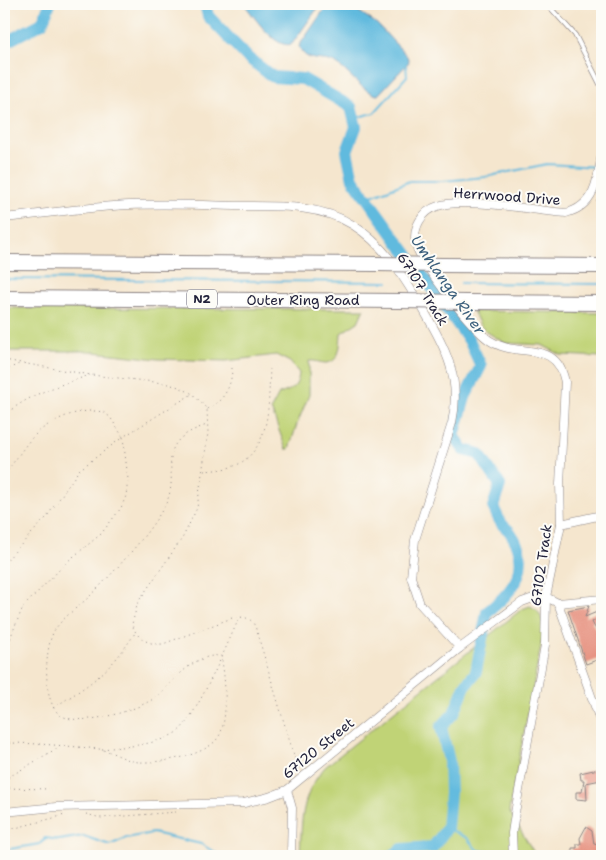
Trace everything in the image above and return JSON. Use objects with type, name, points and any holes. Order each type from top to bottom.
[{"type":"highway","points":[[4,262],[602,266]]},
{"type":"highway","name":"Outer Ring Road","points":[[4,298],[399,301],[463,306],[602,303]]},
{"type":"street","points":[[592,195],[602,153]]},
{"type":"street","name":"Herrwood Drive","points":[[463,306],[417,248],[416,229],[424,214],[436,206],[454,204],[566,213],[582,207],[592,195]]},
{"type":"street","name":"67107 Track","points":[[4,218],[145,204],[280,206],[312,210],[352,224],[384,251],[406,281],[432,324],[454,375],[456,398],[452,423],[419,525],[411,568],[412,585],[420,604],[460,648]]},
{"type":"street","name":"67102 Track","points":[[463,306],[483,335],[498,345],[546,354],[560,366],[565,382],[566,395],[560,474],[561,524],[546,597],[546,644],[515,812],[512,833],[513,856]]},
{"type":"street","points":[[561,524],[602,515]]},
{"type":"street","name":"67120 Street","points":[[4,812],[56,807],[244,803],[287,790],[460,648],[522,602],[536,597],[546,597]]},
{"type":"street","points":[[546,597],[558,603],[602,599]]},
{"type":"street","points":[[558,603],[602,726]]},
{"type":"street","points":[[287,790],[292,808],[291,856]]},
{"type":"lane","points":[[547,4],[575,35],[602,88]]},
{"type":"path","points":[[592,195],[602,207]]},
{"type":"path","points":[[4,360],[91,375],[164,383],[179,387],[193,394],[206,409],[207,425],[203,471],[197,508],[192,519],[134,610],[132,624],[136,633],[149,642],[162,644],[239,617],[247,618],[254,624],[295,759],[305,776]]},
{"type":"path","points":[[4,371],[22,363]]},
{"type":"path","points":[[206,409],[224,396],[230,386],[232,368]]},
{"type":"path","points":[[203,471],[241,463],[258,444],[267,422],[270,369]]},
{"type":"path","points":[[4,415],[25,399],[51,387],[91,375]]},
{"type":"path","points":[[4,563],[46,518],[79,470],[123,437],[193,394]]},
{"type":"path","points":[[4,474],[37,433],[62,418],[77,412],[103,412],[110,417],[123,437],[128,479],[126,496],[121,508],[101,534],[68,561],[23,607],[11,636],[4,678]]},
{"type":"path","points":[[207,425],[185,435],[175,445],[170,462],[169,498],[160,513],[115,569],[54,633],[47,660],[48,693],[53,708],[64,717],[79,720],[101,718],[148,702],[194,662],[208,656],[220,656]]},
{"type":"path","points":[[102,750],[146,744],[179,731],[194,712],[220,656],[230,641],[239,617]]},
{"type":"path","points":[[53,708],[94,683],[109,668],[136,633]]},
{"type":"path","points":[[4,743],[102,750],[138,762],[173,760],[208,746],[221,733],[223,720],[224,670],[220,656]]},
{"type":"path","points":[[4,780],[60,746]]},
{"type":"path","points":[[4,788],[49,789]]},
{"type":"path","points":[[81,812],[102,818],[182,812]]},
{"type":"path","points":[[4,831],[71,813]]},
{"type":"green space","points":[[4,308],[364,309],[358,322],[341,333],[339,352],[335,359],[326,363],[309,361],[309,395],[289,449],[286,449],[271,409],[279,394],[290,390],[295,385],[299,373],[290,362],[276,355],[226,361],[158,359],[85,351],[4,351]]},
{"type":"green space","points":[[473,311],[602,313],[602,357],[561,355],[542,345],[505,343],[487,332],[480,325]]},
{"type":"green space","points":[[530,606],[540,614],[543,636],[509,811],[536,856],[300,856],[304,809],[311,788],[325,767],[522,609]]},
{"type":"water","points":[[244,4],[317,4],[317,9],[292,44],[285,44],[279,42],[265,31]]},
{"type":"water","points":[[328,4],[348,4],[377,24],[407,56],[409,62],[378,95],[363,87],[333,62],[311,58],[302,52],[299,46]]},
{"type":"building","points":[[589,606],[585,617],[597,612],[600,618],[592,622],[602,641],[602,658],[586,664],[568,610]]},
{"type":"building","points":[[598,769],[601,780],[586,783],[587,800],[576,799],[576,792],[582,792],[584,780],[581,780],[580,773]]},
{"type":"building","points":[[586,827],[592,831],[594,844],[602,846],[602,854],[587,852],[587,856],[572,856],[572,848],[577,848],[577,844],[581,844],[580,838]]},
{"type":"waterway","name":"Umhlanga River","points":[[4,43],[42,23],[50,4]]},
{"type":"waterway","name":"Umhlanga River","points":[[205,4],[208,16],[247,57],[273,77],[303,79],[351,107],[356,127],[347,151],[353,179],[469,340],[481,366],[465,397],[454,436],[464,450],[479,454],[500,485],[493,507],[517,544],[520,567],[518,577],[512,586],[497,604],[487,612],[476,672],[465,686],[454,713],[441,727],[449,761],[450,793],[447,828],[433,847],[402,849],[392,856]]},
{"type":"waterway","points":[[354,118],[374,113],[407,76],[406,66]]},
{"type":"waterway","points":[[366,198],[410,181],[443,181],[485,177],[547,164],[598,167]]},
{"type":"waterway","points":[[4,279],[388,282]]},
{"type":"waterway","name":"Umhlanga River","points":[[426,282],[436,283]]},
{"type":"waterway","points":[[461,283],[602,284]]},
{"type":"waterway","points":[[447,828],[467,838],[477,850],[494,853],[495,856]]},
{"type":"waterway","points":[[4,850],[40,844],[45,838],[60,840],[83,836],[110,845],[126,838],[153,833],[201,844],[221,856]]}]
